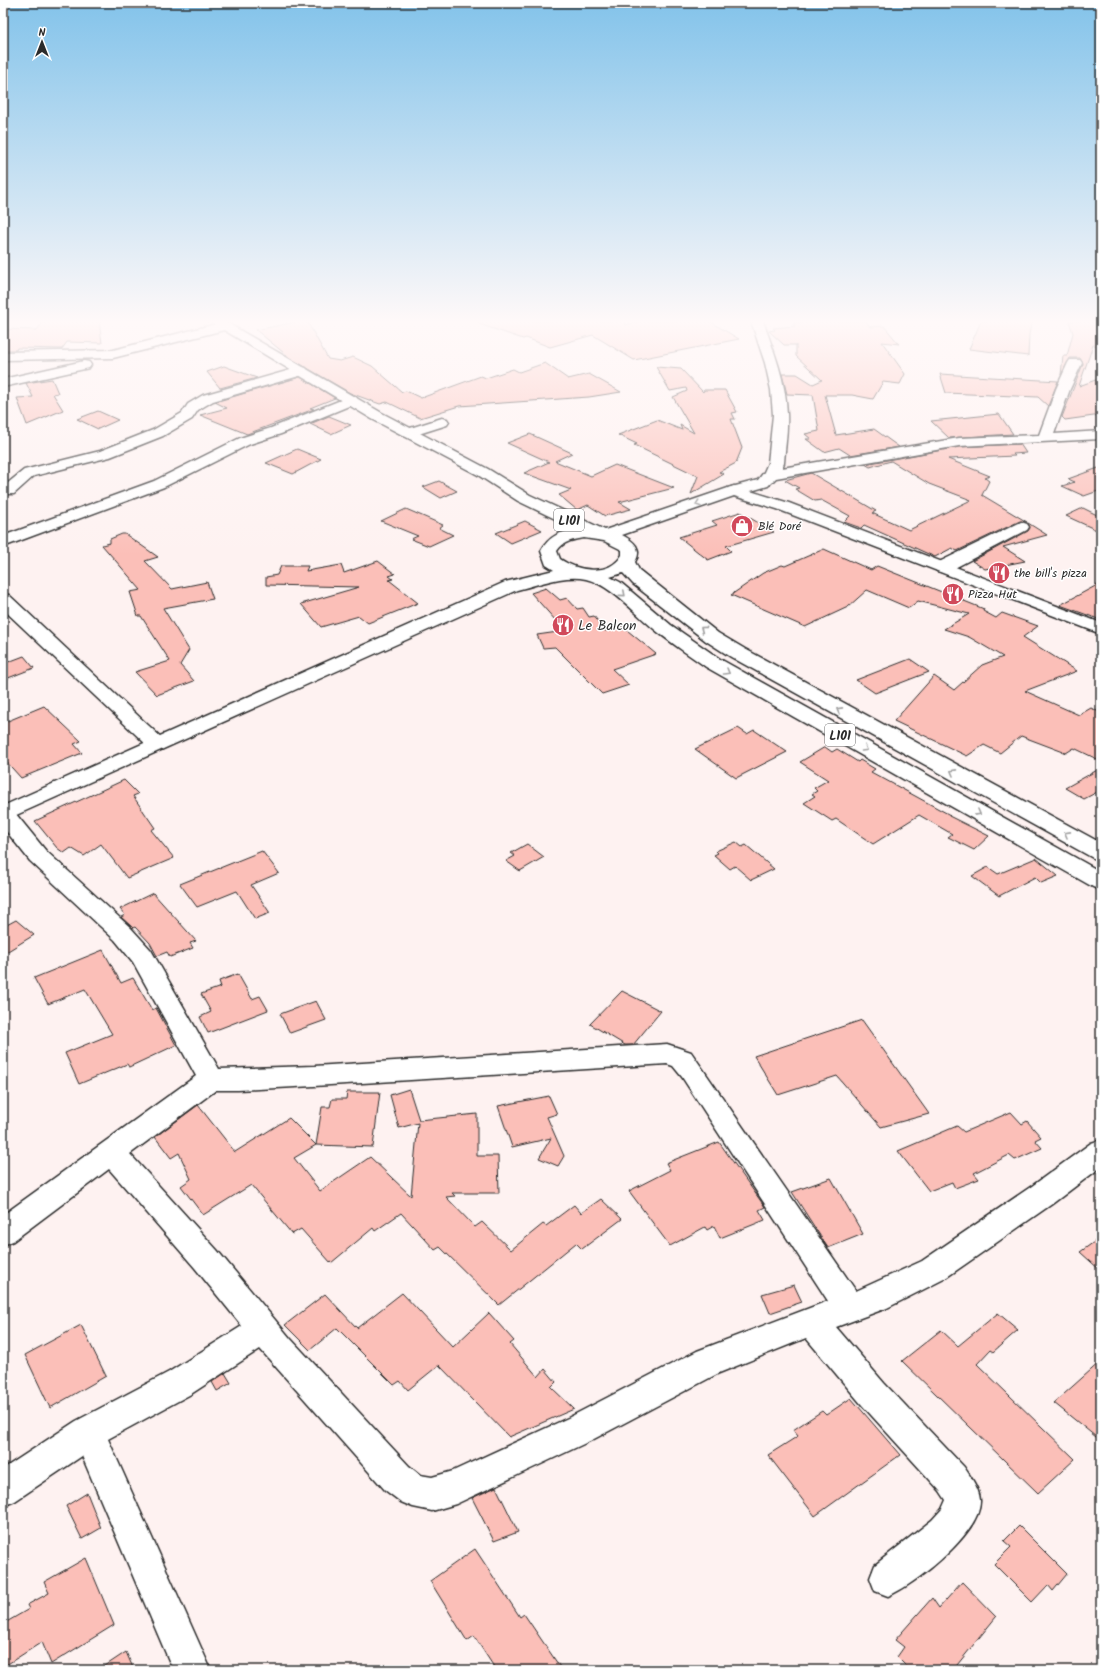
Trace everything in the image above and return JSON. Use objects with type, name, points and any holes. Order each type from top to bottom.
[{"type":"street","points":[[8,491],[29,473],[105,454],[158,433],[187,416],[193,407],[206,399]]},
{"type":"street","points":[[211,1080],[142,956],[123,934],[38,856],[3,813],[511,586],[556,575],[612,570],[635,547],[755,490],[776,463],[778,448],[779,399]]},
{"type":"street","points":[[1045,439],[1059,399]]},
{"type":"street","points":[[3,542],[159,484],[245,441],[276,431],[313,414],[351,400]]},
{"type":"street","name":"L101","points":[[351,400],[483,472],[539,506],[603,535]]},
{"type":"street","points":[[409,433],[442,422]]},
{"type":"street","points":[[603,535],[718,497],[755,490],[947,443],[1101,435]]},
{"type":"street","points":[[755,490],[783,506],[1101,629]]},
{"type":"street","points":[[755,490],[777,514],[1101,640]]},
{"type":"street","name":"L101","points":[[539,506],[557,522],[558,540]]},
{"type":"street","points":[[943,567],[1021,527]]},
{"type":"street","points":[[511,586],[535,569],[549,555],[551,547],[558,540],[574,534],[603,535],[620,540],[635,547]]},
{"type":"street","name":"L101","points":[[635,547],[631,572],[639,580],[712,637],[738,653],[1101,853]]},
{"type":"street","points":[[549,555],[552,561],[558,566],[585,573]]},
{"type":"street","name":"L101","points":[[585,573],[614,586],[665,629],[713,663],[1101,882]]},
{"type":"street","points":[[3,599],[157,744]]},
{"type":"street","points":[[3,1232],[211,1080],[314,1076],[655,1054],[675,1056],[682,1059],[691,1070],[850,1308]]},
{"type":"street","points":[[112,1152],[206,1259],[279,1348],[397,1478],[413,1490],[432,1494],[456,1487],[574,1433],[708,1362],[890,1292],[933,1270],[1042,1195],[1101,1151]]},
{"type":"street","points":[[812,1322],[873,1394],[952,1479],[963,1495],[963,1503],[959,1516],[943,1534],[888,1578]]},
{"type":"street","points":[[3,1489],[88,1432],[180,1383],[264,1329]]},
{"type":"street","points":[[88,1432],[192,1670]]},
{"type":"building","points":[[17,399],[56,399],[63,410],[27,425]]},
{"type":"building","points":[[225,399],[332,399],[310,408],[314,409],[247,434],[200,415],[227,408],[215,402]]},
{"type":"building","points":[[367,399],[559,399],[459,406],[420,418],[387,402],[380,404]]},
{"type":"building","points":[[674,399],[730,399],[737,412],[732,413],[735,419],[731,419],[742,448],[736,463],[719,472],[724,474],[691,494],[698,476],[634,445],[637,444],[618,435],[657,420],[682,430],[680,425],[694,433]]},
{"type":"building","points":[[814,399],[826,399],[836,435],[874,429],[899,447],[850,455],[839,448],[824,452],[806,439],[811,439],[805,434],[819,431]]},
{"type":"building","points":[[1040,399],[1051,399],[1048,406]]},
{"type":"building","points":[[1069,399],[1101,399],[1101,415],[1065,420],[1062,417]]},
{"type":"building","points":[[98,411],[118,420],[98,429],[77,419]]},
{"type":"building","points":[[999,414],[1013,434],[949,438],[931,421]]},
{"type":"building","points":[[329,416],[351,425],[331,434],[310,424]]},
{"type":"building","points":[[530,434],[572,453],[555,461],[591,476],[615,465],[674,488],[619,502],[631,509],[605,516],[588,505],[577,510],[559,495],[571,490],[524,473],[549,462],[507,443]]},
{"type":"building","points":[[1020,444],[1026,453],[1013,454],[1015,456],[948,459],[990,476],[985,478],[989,481],[982,495],[1027,522],[1020,521],[957,551],[952,548],[935,557],[864,525],[861,528],[844,522],[850,516],[821,500],[815,501],[795,489],[799,488],[785,480],[811,473],[876,511],[872,513],[909,530],[971,500],[929,484],[891,461],[870,467],[865,464],[959,447]]},
{"type":"building","points":[[297,449],[321,459],[293,474],[266,463]]},
{"type":"building","points":[[1101,467],[1101,490],[1084,496],[1062,486],[1075,482],[1068,479]]},
{"type":"building","points":[[439,481],[457,491],[441,498],[423,487]]},
{"type":"building","points":[[1083,508],[1101,517],[1101,532],[1066,516]]},
{"type":"building","points":[[406,509],[443,525],[439,528],[453,535],[429,546],[411,539],[418,536],[381,521]]},
{"type":"building","points":[[740,512],[774,532],[726,546],[731,551],[708,560],[679,537],[717,525],[712,521]]},
{"type":"building","points":[[525,521],[542,530],[511,543],[496,533]]},
{"type":"building","points":[[1028,523],[1047,535],[1003,547],[1025,561],[985,569],[972,561],[1028,531],[1030,528]]},
{"type":"building","points":[[125,534],[158,557],[145,561],[172,589],[207,582],[213,599],[163,608],[189,650],[180,665],[194,681],[157,695],[135,672],[170,661],[141,616],[138,616],[130,592],[141,590],[102,545],[110,543],[110,539]]},
{"type":"building","points":[[824,549],[871,570],[877,566],[984,609],[983,611],[996,618],[1002,613],[1038,626],[1023,637],[1077,671],[1025,691],[1079,715],[1091,708],[1101,713],[1101,761],[1074,748],[1066,753],[1021,736],[1000,753],[984,745],[967,756],[894,721],[934,676],[954,690],[982,665],[1003,657],[969,637],[944,629],[969,614],[918,601],[909,608],[867,590],[848,607],[805,627],[731,595],[763,573],[782,565],[785,566]]},
{"type":"building","points":[[378,561],[395,574],[389,576],[393,579],[389,580],[418,603],[368,623],[359,616],[321,627],[301,604],[359,587],[266,585],[266,577],[277,575],[281,566],[308,566],[306,571],[341,565],[344,573]]},
{"type":"building","points":[[1101,583],[1101,620],[1060,605]]},
{"type":"building","points":[[546,588],[560,600],[567,598],[577,609],[583,608],[589,617],[594,616],[605,631],[622,626],[656,654],[612,669],[629,685],[602,694],[555,647],[543,648],[537,635],[565,631],[531,593]]},
{"type":"building","points":[[24,656],[34,668],[3,680],[3,664]]},
{"type":"building","points":[[910,659],[929,672],[875,693],[856,680]]},
{"type":"building","points":[[44,706],[81,741],[74,744],[82,753],[21,778],[3,758],[3,723]]},
{"type":"building","points":[[738,728],[747,734],[754,730],[787,752],[736,778],[695,749]]},
{"type":"building","points":[[825,747],[832,752],[837,749],[858,762],[860,760],[875,769],[871,772],[950,815],[949,816],[989,836],[974,850],[948,837],[952,834],[919,815],[873,844],[836,819],[832,821],[804,803],[815,796],[812,794],[817,791],[814,788],[828,780],[800,762]]},
{"type":"building","points":[[1101,768],[1101,790],[1084,799],[1065,788]]},
{"type":"building","points":[[124,780],[138,794],[133,796],[155,828],[151,830],[174,858],[127,878],[101,844],[84,856],[71,848],[64,853],[57,848],[35,821]]},
{"type":"building","points":[[736,842],[742,847],[746,845],[774,869],[751,880],[735,866],[730,869],[714,855],[718,853],[716,851]]},
{"type":"building","points":[[527,844],[544,857],[520,871],[506,861],[515,856],[511,853]]},
{"type":"building","points":[[262,851],[279,873],[251,885],[270,913],[255,919],[237,891],[197,907],[180,884]]},
{"type":"building","points":[[1036,858],[1058,876],[1041,883],[1035,877],[999,896],[972,876],[988,867],[998,874]]},
{"type":"building","points":[[153,893],[196,941],[190,943],[193,948],[170,957],[167,952],[157,956],[150,943],[135,927],[133,928],[121,917],[125,915],[120,909]]},
{"type":"building","points":[[16,920],[34,935],[3,954],[3,927]]},
{"type":"building","points":[[103,950],[121,983],[133,978],[152,1010],[156,1008],[176,1045],[129,1067],[127,1064],[79,1084],[65,1053],[112,1034],[85,989],[48,1004],[34,978]]},
{"type":"building","points":[[238,974],[252,999],[260,996],[268,1010],[208,1033],[200,1017],[211,1012],[201,994],[221,987],[219,981]]},
{"type":"building","points":[[622,991],[661,1011],[633,1045],[625,1045],[590,1024]]},
{"type":"building","points":[[316,1001],[326,1020],[290,1033],[280,1014]]},
{"type":"building","points":[[862,1020],[929,1114],[881,1127],[837,1076],[778,1095],[754,1056]]},
{"type":"building","points":[[409,1089],[419,1120],[477,1114],[477,1156],[498,1156],[499,1193],[452,1193],[455,1196],[446,1197],[475,1227],[482,1222],[511,1250],[543,1224],[546,1226],[574,1205],[581,1213],[601,1199],[622,1219],[582,1249],[576,1243],[499,1305],[440,1247],[435,1250],[401,1213],[375,1231],[373,1228],[331,1263],[301,1229],[292,1234],[251,1185],[203,1215],[181,1186],[191,1179],[179,1153],[171,1158],[155,1137],[198,1105],[235,1152],[289,1118],[316,1145],[294,1158],[320,1191],[370,1157],[411,1196],[418,1123],[399,1128],[390,1095]]},
{"type":"building","points":[[347,1092],[380,1092],[373,1147],[316,1145],[322,1107],[330,1107],[332,1099],[346,1099]]},
{"type":"building","points":[[549,1096],[557,1114],[547,1117],[564,1156],[558,1166],[539,1158],[551,1138],[512,1147],[498,1106]]},
{"type":"building","points":[[1011,1112],[1022,1124],[1027,1121],[1041,1137],[1035,1140],[1042,1148],[1015,1160],[1009,1155],[974,1173],[979,1179],[955,1188],[952,1182],[929,1191],[898,1151],[957,1126],[964,1132]]},
{"type":"building","points":[[719,1142],[765,1207],[759,1210],[765,1220],[720,1238],[714,1226],[707,1230],[705,1227],[670,1246],[629,1191],[670,1170],[666,1163]]},
{"type":"building","points":[[831,1178],[863,1234],[828,1248],[792,1192]]},
{"type":"building","points":[[1101,1237],[1101,1271],[1080,1252]]},
{"type":"building","points":[[794,1285],[802,1302],[770,1313],[762,1294]]},
{"type":"building","points":[[402,1293],[453,1347],[489,1313],[514,1341],[510,1344],[538,1377],[545,1369],[556,1382],[551,1387],[574,1409],[509,1437],[439,1365],[408,1390],[400,1381],[394,1385],[337,1328],[310,1350],[285,1325],[325,1294],[357,1328]]},
{"type":"building","points":[[998,1313],[1018,1330],[993,1352],[990,1350],[977,1364],[1075,1459],[1038,1493],[902,1361],[941,1330],[958,1346]]},
{"type":"building","points":[[81,1325],[106,1376],[50,1408],[25,1355]]},
{"type":"building","points":[[1101,1361],[1101,1441],[1054,1403]]},
{"type":"building","points":[[225,1373],[231,1383],[217,1391],[212,1382]]},
{"type":"building","points":[[851,1398],[900,1455],[815,1516],[768,1455],[798,1436],[793,1430],[822,1411],[826,1415]]},
{"type":"building","points":[[496,1487],[518,1532],[494,1541],[472,1498]]},
{"type":"building","points":[[87,1493],[101,1528],[82,1539],[66,1506]]},
{"type":"building","points":[[1019,1526],[1067,1574],[1053,1591],[1048,1585],[1032,1602],[994,1564],[1011,1547],[1004,1541]]},
{"type":"building","points":[[475,1549],[520,1617],[524,1614],[562,1670],[496,1670],[474,1636],[467,1641],[430,1581]]},
{"type":"building","points":[[86,1558],[114,1625],[51,1664],[42,1642],[3,1667],[3,1624],[29,1609],[27,1605],[49,1593],[44,1582]]},
{"type":"building","points":[[962,1582],[996,1617],[953,1670],[910,1670],[897,1657],[904,1647],[895,1640],[932,1598],[939,1608]]},
{"type":"building","points":[[126,1652],[134,1670],[99,1670]]},
{"type":"place","name":"Blé Doré","points":[[742,526]]},
{"type":"place","name":"the bill's pizza","points":[[999,573]]},
{"type":"place","name":"Pizza Hut","points":[[953,594]]},
{"type":"place","name":"Le Balcon","points":[[563,625]]}]
